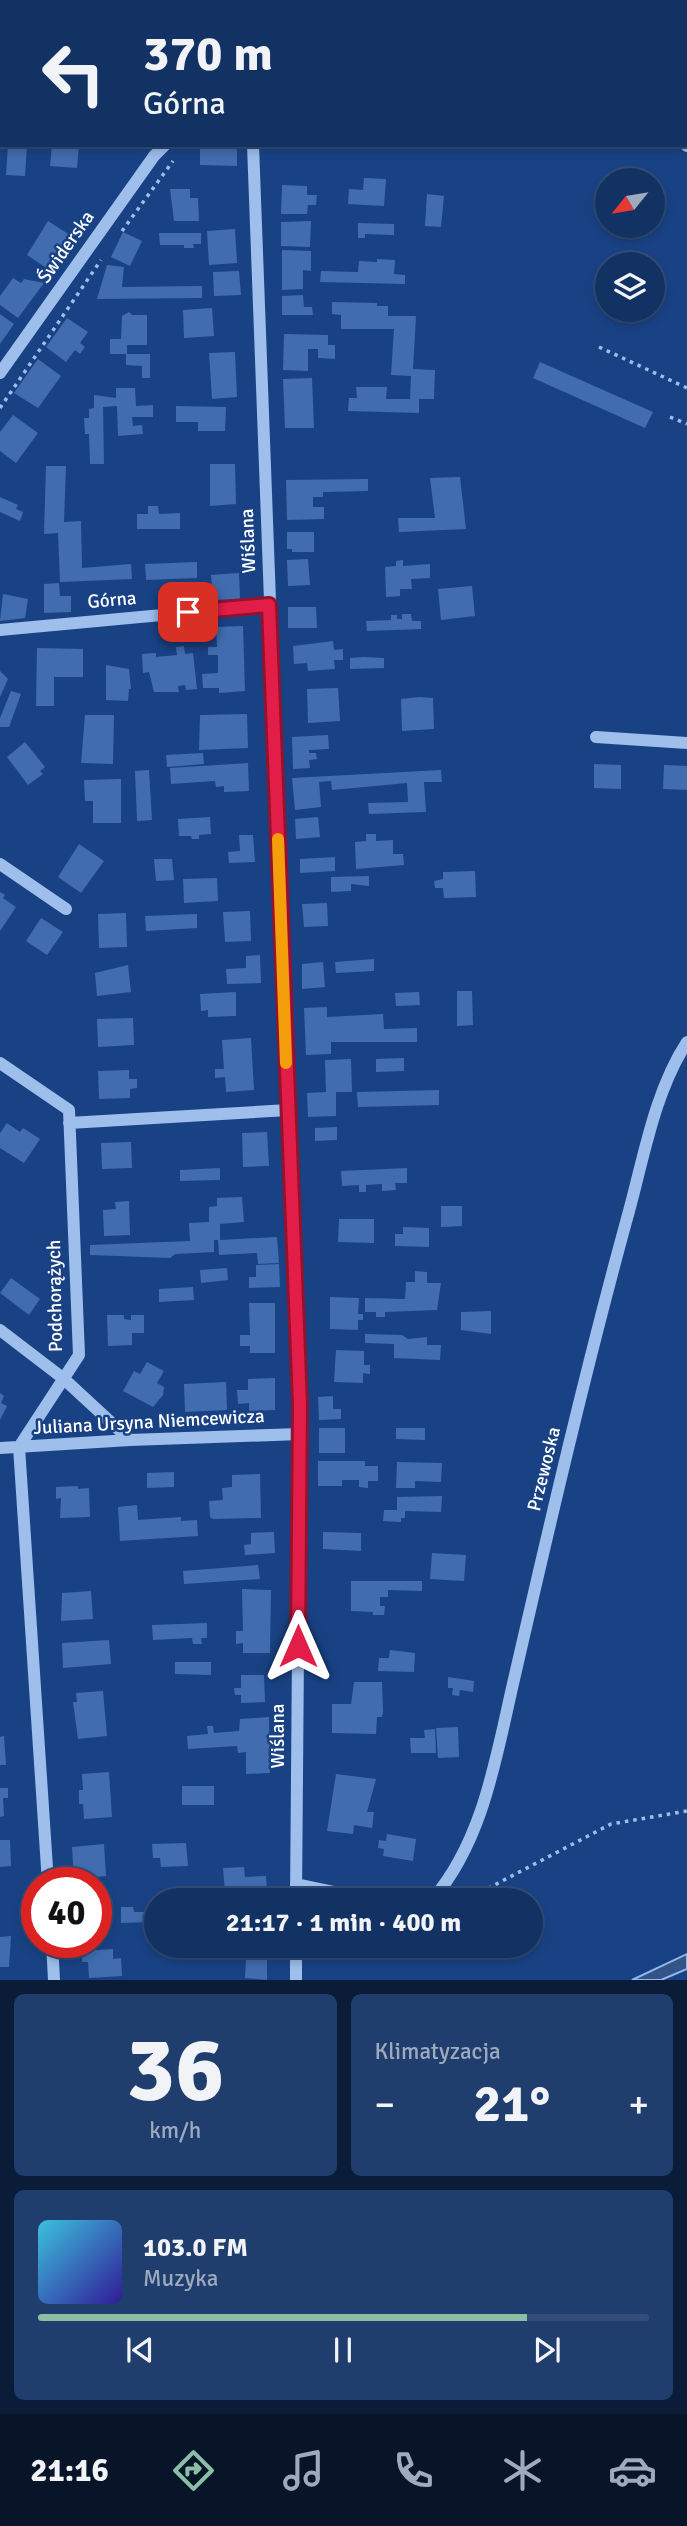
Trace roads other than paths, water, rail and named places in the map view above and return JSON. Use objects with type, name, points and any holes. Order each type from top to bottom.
[{"type":"street","name":"Wiślana","points":[[253,147],[300,1434],[296,1888]]},
{"type":"street","name":"Świderska","points":[[0,373],[160,149]]},
{"type":"street","name":"Górna","points":[[0,630],[269,605]]},
{"type":"street","points":[[596,737],[687,743]]},
{"type":"street","points":[[0,864],[66,909]]},
{"type":"street","name":"Przewoska","points":[[441,1888],[453,1873],[489,1791],[607,1292],[657,1110],[678,1056],[687,1042]]},
{"type":"street","points":[[0,1063],[69,1110],[69,1123],[288,1110]]},
{"type":"street","name":"Podchorążych","points":[[19,1447],[79,1355],[69,1123]]},
{"type":"street","points":[[0,1330],[64,1379],[130,1440]]},
{"type":"street","name":"Juliana Ursyna Niemcewicza","points":[[0,1448],[300,1434]]},
{"type":"street","points":[[19,1447],[47,1867]]},
{"type":"street","points":[[296,1884],[315,1888]]},
{"type":"street","points":[[53,1958],[54,1980]]},
{"type":"street","points":[[296,1958],[296,1980]]},
{"type":"water","points":[[687,1954],[687,1969],[661,1980],[632,1980]]}]
